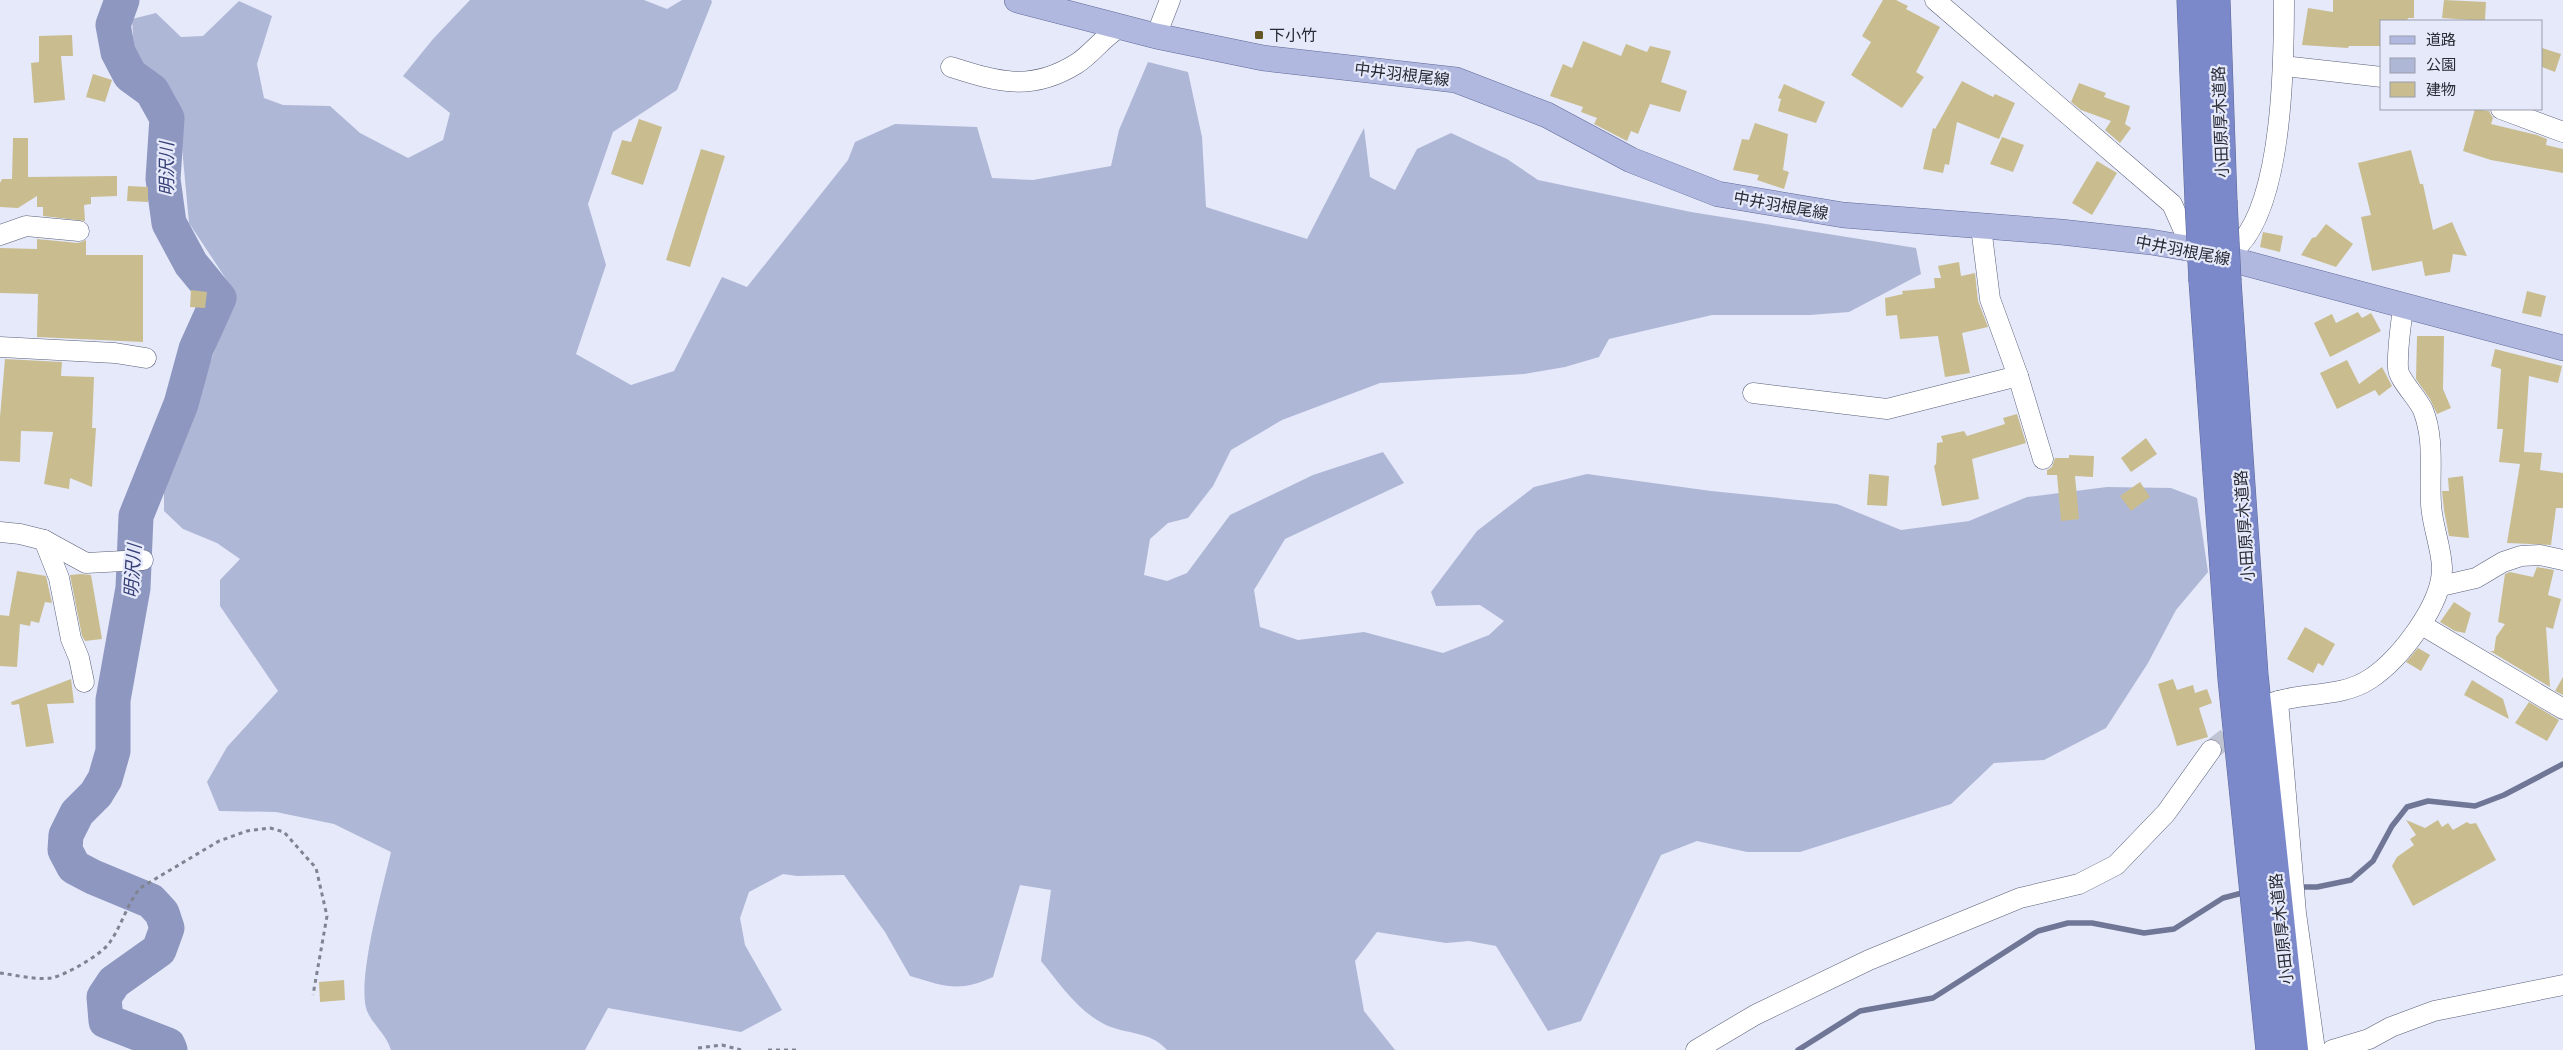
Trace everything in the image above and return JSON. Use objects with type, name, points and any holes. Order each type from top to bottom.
[{"type":"highway","name":"小田原厚木道路","points":[[2191,0],[2219,273],[2254,675],[2294,1050]]},
{"type":"highway","name":"小田原厚木道路","points":[[2211,202],[2216,0]]},
{"type":"highway","name":"小田原厚木道路","points":[[2219,273],[2232,679],[2270,1050]]},
{"type":"main road","name":"中井羽根尾線","points":[[1017,0],[1156,36],[1263,58],[1456,80],[1547,115],[1631,160],[1718,194],[1844,215],[2061,232],[2150,242],[2192,249],[2219,273],[2403,307],[2563,348]]},
{"type":"street","points":[[1156,36],[1170,0]]},
{"type":"street","points":[[1935,0],[2172,204],[2192,249]]},
{"type":"street","points":[[2219,273],[2250,229],[2265,195],[2274,161],[2284,66],[2284,0]]},
{"type":"street","points":[[952,67],[998,81],[1037,81],[1077,64],[1105,36],[1120,27]]},
{"type":"street","points":[[2284,66],[2380,77]]},
{"type":"street","points":[[2504,110],[2563,132]]},
{"type":"street","points":[[0,235],[26,226],[80,231]]},
{"type":"street","points":[[1981,227],[1990,299],[2018,376],[2043,459]]},
{"type":"street","points":[[2315,1050],[2296,913],[2275,702],[2286,698],[2310,697],[2343,692],[2370,679],[2400,651],[2422,625],[2441,586],[2442,567],[2431,505],[2431,440],[2423,409],[2398,370],[2403,307]]},
{"type":"street","points":[[0,347],[115,354],[146,358]]},
{"type":"street","points":[[1753,393],[1887,410],[2018,376]]},
{"type":"street","points":[[0,532],[20,534],[44,540],[86,563],[143,560]]},
{"type":"street","points":[[44,540],[59,578],[71,640],[79,658],[84,682]]},
{"type":"street","points":[[2441,586],[2476,578],[2503,562],[2521,556],[2540,555],[2563,560]]},
{"type":"street","points":[[2422,625],[2563,709]]},
{"type":"street","points":[[1696,1050],[1755,1015],[1869,960],[2020,898],[2079,884],[2116,865],[2166,813],[2211,750]]},
{"type":"street","points":[[2332,1050],[2369,1039],[2391,1027],[2434,1011],[2563,985]]},
{"type":"path","points":[[0,973],[52,978],[86,962],[109,945],[124,920],[132,898],[140,888],[219,841],[247,831],[270,828],[284,832],[316,868],[327,916],[312,995]]},
{"type":"path","points":[[698,1048],[722,1045],[741,1050]]},
{"type":"path","points":[[768,1050],[800,1050]]},
{"type":"green space","points":[[470,0],[644,0],[667,9],[682,0],[711,0],[712,2],[677,90],[613,132],[588,204],[606,265],[576,354],[631,385],[674,371],[722,277],[747,287],[848,160],[855,142],[895,124],[977,127],[992,178],[1033,180],[1111,166],[1119,130],[1148,62],[1188,72],[1202,137],[1206,207],[1307,239],[1364,128],[1370,177],[1395,190],[1417,149],[1451,133],[1507,159],[1538,180],[1691,212],[1916,248],[1921,274],[1849,312],[1810,315],[1712,315],[1609,339],[1599,357],[1565,367],[1524,374],[1380,383],[1282,420],[1231,450],[1213,486],[1188,518],[1168,523],[1150,539],[1144,575],[1167,581],[1187,573],[1230,515],[1313,475],[1383,452],[1404,483],[1285,539],[1254,590],[1260,627],[1298,640],[1364,632],[1443,653],[1489,635],[1504,621],[1480,605],[1436,606],[1431,592],[1477,531],[1534,487],[1587,474],[1711,491],[1837,504],[1901,530],[1969,521],[2027,497],[2107,487],[2171,488],[2197,498],[2208,572],[2176,610],[2148,663],[2106,728],[2044,760],[1994,763],[1951,804],[1800,852],[1747,852],[1697,841],[1661,855],[1581,1021],[1548,1031],[1496,946],[1469,941],[1446,943],[1377,932],[1355,961],[1364,1011],[1395,1050],[1167,1050],[1153,1039],[1112,1027],[1094,1018],[1077,1004],[1041,961],[1051,890],[1020,885],[993,977],[970,985],[952,986],[910,976],[885,932],[844,875],[797,876],[783,874],[749,892],[740,918],[745,945],[782,1010],[741,1032],[608,1008],[585,1050],[391,1050],[386,1039],[367,1011],[365,978],[372,933],[391,852],[334,824],[276,812],[219,811],[207,782],[227,747],[278,691],[220,606],[220,580],[240,559],[217,543],[183,529],[164,511],[164,484],[236,294],[189,223],[179,115],[134,52],[132,19],[156,13],[181,37],[203,36],[239,1],[272,16],[257,64],[264,98],[283,105],[330,106],[360,133],[408,158],[443,140],[450,113],[403,76],[433,39]]},
{"type":"building","points":[[1883,0],[1896,0],[1908,6],[1906,9],[1940,27],[1916,72],[1924,77],[1902,108],[1851,75],[1871,42],[1862,36]]},
{"type":"building","points":[[2333,0],[2414,0],[2414,18],[2408,18],[2407,20],[2380,20],[2380,46],[2349,46],[2348,48],[2302,45],[2308,8],[2333,12]]},
{"type":"building","points":[[2444,0],[2486,2],[2485,20],[2442,18]]},
{"type":"building","points":[[72,35],[73,56],[61,56],[65,100],[34,103],[31,63],[39,62],[39,36]]},
{"type":"building","points":[[1583,41],[1621,56],[1626,44],[1647,52],[1650,46],[1671,51],[1661,82],[1687,91],[1680,112],[1650,104],[1638,134],[1631,131],[1627,141],[1594,124],[1597,118],[1581,112],[1583,107],[1550,96],[1563,64],[1572,68]]},
{"type":"building","points":[[2543,48],[2561,54],[2555,72],[2543,67]]},
{"type":"building","points":[[93,74],[112,80],[105,102],[86,97]]},
{"type":"building","points":[[1962,81],[1993,97],[1995,94],[2015,103],[1999,139],[1957,122],[1949,165],[1945,164],[1943,173],[1923,169],[1933,128],[1935,129]]},
{"type":"building","points":[[2079,83],[2106,93],[2104,97],[2130,106],[2125,124],[2131,128],[2120,143],[2105,130],[2111,121],[2081,110],[2071,102]]},
{"type":"building","points":[[1784,84],[1825,102],[1816,123],[1778,111],[1781,99],[1778,98]]},
{"type":"building","points":[[2475,110],[2489,111],[2493,118],[2491,124],[2537,135],[2547,139],[2546,145],[2563,149],[2563,173],[2491,160],[2463,151]]},
{"type":"building","points":[[639,119],[662,127],[643,185],[611,174],[622,140],[631,142]]},
{"type":"building","points":[[1755,123],[1788,134],[1783,170],[1789,172],[1784,189],[1757,180],[1759,175],[1733,170],[1742,139],[1749,140]]},
{"type":"building","points":[[2002,137],[2024,145],[2013,172],[1990,164]]},
{"type":"building","points":[[13,138],[28,138],[28,177],[117,176],[117,196],[91,197],[91,204],[84,205],[85,221],[43,216],[43,207],[37,207],[37,196],[18,208],[0,207],[0,183],[2,179],[12,179]]},
{"type":"building","points":[[701,149],[725,156],[690,267],[666,260]]},
{"type":"building","points":[[2411,150],[2420,184],[2423,184],[2433,230],[2452,222],[2467,256],[2453,254],[2450,272],[2425,276],[2422,261],[2372,271],[2361,217],[2371,215],[2358,163]]},
{"type":"building","points":[[2097,161],[2117,173],[2092,215],[2072,203]]},
{"type":"building","points":[[128,186],[148,187],[148,202],[127,201]]},
{"type":"building","points":[[2326,224],[2353,244],[2336,267],[2301,255],[2312,238],[2316,237]]},
{"type":"building","points":[[2263,232],[2283,236],[2280,252],[2260,247]]},
{"type":"building","points":[[37,239],[78,243],[86,240],[86,255],[143,255],[143,342],[37,337],[38,294],[0,293],[0,248],[37,249]]},
{"type":"building","points":[[1959,262],[1961,276],[1975,273],[1978,301],[1988,327],[1962,333],[1970,373],[1945,377],[1938,336],[1900,339],[1897,315],[1886,316],[1885,298],[1903,294],[1902,291],[1935,288],[1934,278],[1941,278],[1938,266]]},
{"type":"building","points":[[191,290],[207,292],[205,308],[190,307]]},
{"type":"building","points":[[2527,291],[2546,296],[2541,317],[2522,313]]},
{"type":"building","points":[[2358,312],[2362,318],[2371,313],[2381,331],[2330,357],[2314,323],[2332,314],[2336,323]]},
{"type":"building","points":[[2417,336],[2444,336],[2443,389],[2451,408],[2437,414],[2430,399],[2416,379]]},
{"type":"building","points":[[2495,349],[2562,366],[2558,383],[2529,376],[2524,452],[2542,453],[2540,470],[2563,473],[2563,508],[2556,508],[2551,545],[2507,543],[2520,464],[2499,462],[2503,429],[2497,429],[2501,369],[2491,366]]},
{"type":"building","points":[[5,359],[62,362],[61,376],[94,377],[92,428],[96,428],[92,487],[70,478],[69,489],[44,484],[53,432],[21,431],[20,462],[0,461],[0,417]]},
{"type":"building","points":[[2347,360],[2359,384],[2382,367],[2392,386],[2379,396],[2375,390],[2337,409],[2320,373]]},
{"type":"building","points":[[2017,414],[2026,443],[1972,459],[1979,499],[1942,506],[1934,466],[1936,464],[1937,443],[1943,442],[1941,436],[1964,431],[1967,436],[2005,424],[2003,418]]},
{"type":"building","points":[[2146,438],[2157,454],[2131,472],[2121,458]]},
{"type":"building","points":[[2069,455],[2094,456],[2093,477],[2075,476],[2079,519],[2061,521],[2057,475],[2047,475],[2047,470],[2052,467],[2055,458],[2069,458]]},
{"type":"building","points":[[1869,474],[1889,476],[1887,506],[1867,505]]},
{"type":"building","points":[[2463,476],[2469,538],[2449,536],[2442,491],[2449,491],[2448,478]]},
{"type":"building","points":[[2140,482],[2150,497],[2131,511],[2120,496]]},
{"type":"building","points":[[2537,567],[2554,570],[2548,595],[2561,599],[2553,629],[2546,627],[2550,687],[2490,651],[2494,651],[2496,637],[2505,624],[2498,622],[2505,574],[2510,572],[2533,577]]},
{"type":"building","points":[[17,571],[46,576],[52,603],[45,602],[39,623],[31,621],[30,626],[20,624],[17,667],[0,666],[0,615],[9,616]]},
{"type":"building","points":[[70,575],[91,575],[102,639],[85,641],[82,636]]},
{"type":"building","points":[[2454,602],[2471,613],[2465,633],[2455,631],[2440,622]]},
{"type":"building","points":[[2305,627],[2335,644],[2323,666],[2318,663],[2313,673],[2287,659]]},
{"type":"building","points":[[2418,648],[2430,655],[2421,671],[2406,662]]},
{"type":"building","points":[[2563,677],[2563,695],[2555,691]]},
{"type":"building","points":[[71,679],[74,703],[47,704],[54,743],[26,747],[19,704],[12,705],[11,702]]},
{"type":"building","points":[[2173,679],[2177,690],[2193,685],[2195,693],[2207,689],[2212,703],[2199,708],[2208,737],[2177,746],[2158,684]]},
{"type":"building","points":[[2472,680],[2503,699],[2509,719],[2464,695]]},
{"type":"building","points":[[2529,702],[2559,720],[2547,741],[2515,723]]},
{"type":"building","points":[[2406,820],[2425,828],[2438,820],[2442,827],[2448,823],[2453,830],[2467,822],[2470,824],[2476,823],[2496,860],[2413,906],[2392,866],[2397,857],[2414,845],[2410,839],[2416,835]]},
{"type":"building","points":[[344,980],[345,1000],[320,1002],[319,982]]},
{"type":"waterway","name":"明沢川","points":[[122,0],[113,25],[118,52],[130,75],[152,91],[167,118],[163,179],[169,223],[191,264],[219,298],[196,349],[181,404],[136,516],[133,588],[113,700],[113,751],[105,779],[96,794],[77,813],[66,835],[65,850],[74,867],[151,901],[162,913],[167,928],[159,950],[114,982],[104,997],[106,1021],[168,1045],[170,1050]]},
{"type":"waterway","points":[[2297,887],[2317,887],[2351,880],[2373,861],[2392,826],[2407,807],[2428,801],[2475,806],[2504,795],[2563,764]]},
{"type":"waterway","points":[[1798,1050],[1860,1011],[1933,998],[2038,931],[2068,923],[2092,923],[2144,933],[2174,929],[2223,898],[2246,892]]},
{"type":"tunnel","points":[[2211,750],[2246,723]]},
{"type":"place","name":"下小竹","points":[[1259,35]]}]
